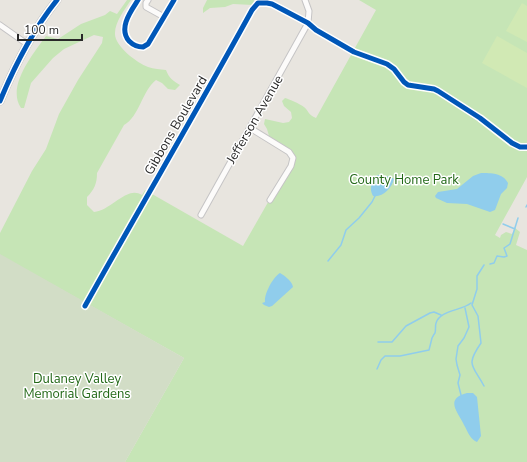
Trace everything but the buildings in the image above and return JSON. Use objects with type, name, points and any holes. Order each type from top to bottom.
[{"type":"street","points":[[0,101],[15,66],[27,44],[57,0]]},
{"type":"street","points":[[138,0],[126,20],[125,29],[127,39],[135,46],[140,47],[146,46],[173,0]]},
{"type":"street","points":[[148,0],[146,7],[164,17]]},
{"type":"street","points":[[305,0],[309,11],[308,23]]},
{"type":"street","name":"Gibbons Boulevard","points":[[85,306],[258,3],[267,3],[308,23],[316,30],[354,52],[387,64],[394,69],[408,85],[438,91],[480,118],[512,143],[520,147],[527,147]]},
{"type":"street","name":"Jefferson Avenue","points":[[201,215],[308,23]]},
{"type":"street","points":[[0,25],[27,44]]},
{"type":"street","points":[[250,128],[289,152],[293,158],[291,166],[270,200]]},
{"type":"green space","name":"County Home Park","points":[[127,0],[131,0],[115,29],[118,43],[132,58],[143,65],[166,70],[168,75],[180,85],[175,90],[168,89],[156,80],[151,85],[133,116],[124,125],[97,173],[95,186],[87,197],[87,205],[94,212],[107,207],[125,195],[136,193],[142,195],[145,190],[243,246],[295,155],[285,146],[269,136],[264,124],[265,119],[283,123],[289,122],[292,118],[291,112],[284,106],[282,101],[285,98],[306,108],[311,116],[316,118],[376,10],[359,0],[527,0],[527,177],[495,235],[500,238],[501,235],[506,232],[512,234],[515,228],[520,232],[516,245],[527,250],[527,462],[125,462],[184,358],[0,255],[0,233],[32,171],[46,149],[59,114],[78,80],[102,43],[103,37],[94,35],[64,49],[53,58],[31,83],[24,108],[21,108],[17,99],[17,90],[23,70],[46,36],[58,39],[81,24],[105,15],[110,11],[117,14]]},
{"type":"green space","points":[[207,0],[254,0],[253,5],[233,4],[225,7],[210,8],[203,13],[203,8]]},
{"type":"green space","points":[[522,3],[527,6],[527,42],[506,31]]},
{"type":"green space","points":[[497,36],[527,53],[527,88],[482,63]]},
{"type":"green space","name":"Dulaney Valley Memorial Gardens","points":[[0,254],[184,358],[125,462],[0,462]]},
{"type":"water","points":[[481,173],[500,175],[508,183],[507,188],[501,194],[495,210],[490,212],[467,204],[447,203],[436,198],[435,196],[438,192],[457,189],[473,176]]},
{"type":"water","points":[[378,175],[391,177],[394,179],[386,192],[373,196],[371,186],[374,178]]},
{"type":"water","points":[[280,273],[290,281],[293,287],[272,306],[269,307],[264,305],[262,303],[265,302],[270,286]]},
{"type":"water","points":[[467,393],[473,393],[477,397],[481,436],[477,442],[469,435],[456,411],[454,402],[460,396]]},
{"type":"waterway","points":[[328,261],[341,245],[346,230],[359,218],[375,196]]},
{"type":"waterway","points":[[490,264],[494,263],[497,256],[507,256],[504,248],[510,244],[518,218]]},
{"type":"waterway","points":[[503,224],[515,229]]},
{"type":"waterway","points":[[484,265],[477,276],[477,289],[472,305],[478,316],[481,343],[473,356],[472,365],[484,386]]},
{"type":"waterway","points":[[377,369],[381,360],[385,356],[400,356],[429,350],[438,319],[446,313],[462,308],[471,303]]},
{"type":"waterway","points":[[461,395],[458,383],[460,375],[456,359],[458,346],[469,327],[465,308]]},
{"type":"waterway","points":[[378,342],[392,342],[406,326],[430,313],[434,312],[441,315]]},
{"type":"cycle path","points":[[0,101],[25,49],[57,0]]},
{"type":"cycle path","points":[[138,0],[127,20],[125,31],[129,41],[139,47],[143,47],[148,44],[174,0]]},
{"type":"cycle path","points":[[85,306],[252,10],[258,3],[272,4],[308,23],[316,30],[354,52],[387,64],[394,69],[408,85],[438,91],[480,118],[512,143],[520,147],[527,147]]}]
